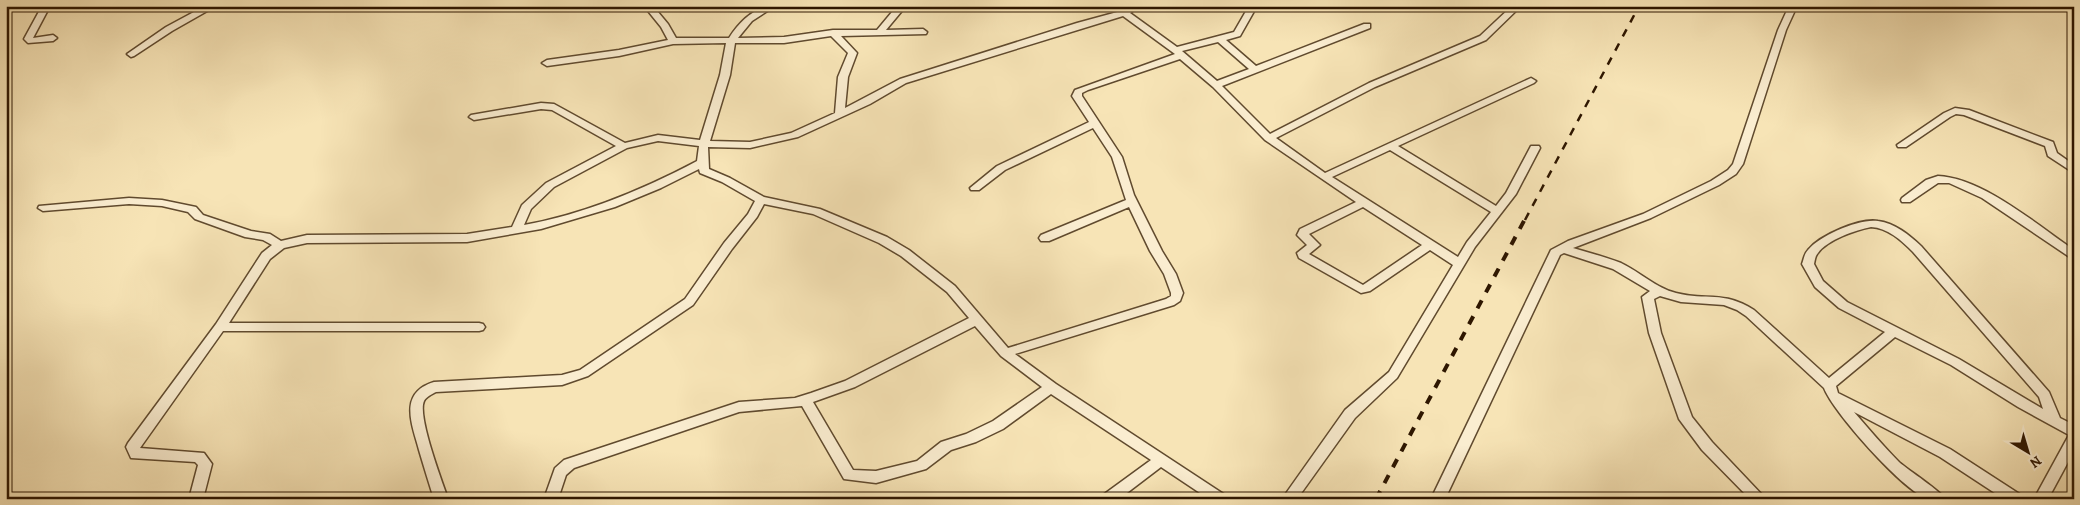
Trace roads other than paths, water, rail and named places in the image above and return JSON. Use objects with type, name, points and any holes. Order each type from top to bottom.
[{"type":"street","points":[[46,6],[28,39],[38,41],[53,38]]},
{"type":"street","points":[[131,54],[169,29],[212,6]]},
{"type":"street","points":[[648,6],[665,26],[673,41]]},
{"type":"street","points":[[771,6],[744,23],[732,39],[726,74],[704,144],[702,163],[704,172],[726,180],[761,200],[816,212],[883,240],[905,253],[952,289],[1005,353],[1051,387],[1220,499]]},
{"type":"street","points":[[879,33],[902,6]]},
{"type":"street","points":[[516,230],[526,207],[550,185],[624,146],[658,138],[704,144],[761,143],[794,134],[840,115],[903,81],[1124,13],[1135,6]]},
{"type":"street","points":[[1005,353],[1170,302],[1176,298],[1177,293],[1170,274],[1156,251],[1132,202],[1117,157],[1077,96],[1078,92],[1178,53],[1237,34],[1253,6]]},
{"type":"street","points":[[1269,138],[1372,84],[1483,38],[1517,6]]},
{"type":"street","points":[[1438,499],[1556,253],[1647,216],[1715,183],[1732,172],[1738,164],[1782,30],[1792,6]]},
{"type":"street","points":[[1124,13],[1178,53],[1216,85],[1269,138],[1363,203],[1460,264]]},
{"type":"street","points":[[1216,85],[1367,26]]},
{"type":"street","points":[[547,63],[619,53],[673,41],[784,40],[833,33],[923,32]]},
{"type":"street","points":[[833,33],[853,53],[843,76],[840,115]]},
{"type":"street","points":[[1220,40],[1254,69]]},
{"type":"street","points":[[1324,177],[1531,81]]},
{"type":"street","points":[[474,117],[541,106],[554,107],[624,146]]},
{"type":"street","points":[[1902,145],[1955,111],[1966,112],[2049,144],[2052,154],[2074,170]]},
{"type":"street","points":[[975,188],[1001,168],[1096,123]]},
{"type":"street","points":[[1391,146],[1497,211]]},
{"type":"street","points":[[1289,499],[1350,414],[1393,375],[1471,245],[1511,194],[1534,148]]},
{"type":"street","points":[[196,499],[204,464],[199,457],[136,454],[133,447],[220,327],[266,256],[280,245],[307,238],[467,238],[516,230],[567,219],[628,199],[657,187],[702,163]]},
{"type":"street","points":[[1906,200],[1938,179],[1950,179],[1962,183],[1992,199],[2074,256]]},
{"type":"street","points":[[442,499],[416,417],[416,404],[423,392],[434,387],[562,380],[584,373],[689,302],[728,246],[753,216],[761,200]]},
{"type":"street","points":[[43,208],[129,201],[162,203],[192,209],[199,217],[249,234],[266,237],[280,245]]},
{"type":"street","points":[[1045,238],[1071,228],[1104,211],[1132,202]]},
{"type":"street","points":[[1363,203],[1304,232],[1303,235],[1314,245],[1303,255],[1361,288],[1366,288],[1429,245]]},
{"type":"street","points":[[2054,419],[2044,395],[1917,249],[1898,233],[1877,223],[1863,225],[1835,236],[1812,253],[1808,264],[1819,284],[1830,296],[1843,305],[1955,362],[2022,404],[2074,431]]},
{"type":"street","points":[[1564,249],[1617,266],[1658,292],[1680,298],[1724,300],[1738,305],[1831,390],[1888,461],[1920,488],[1938,499]]},
{"type":"street","points":[[1658,292],[1648,298],[1655,332],[1686,419],[1707,446],[1758,499]]},
{"type":"street","points":[[551,499],[560,472],[569,464],[740,407],[796,403],[805,400],[850,384],[976,320]]},
{"type":"street","points":[[220,327],[479,326]]},
{"type":"street","points":[[1831,390],[1894,331]]},
{"type":"street","points":[[805,400],[850,475],[876,477],[921,465],[946,446],[971,438],[998,425],[1051,387]]},
{"type":"street","points":[[1831,390],[1945,453],[2016,499]]},
{"type":"street","points":[[2041,499],[2074,438]]},
{"type":"street","points":[[1108,499],[1162,459]]},
{"type":"railway","points":[[1525,220],[1639,6]]},
{"type":"railway","points":[[1376,499],[1525,219]]}]
